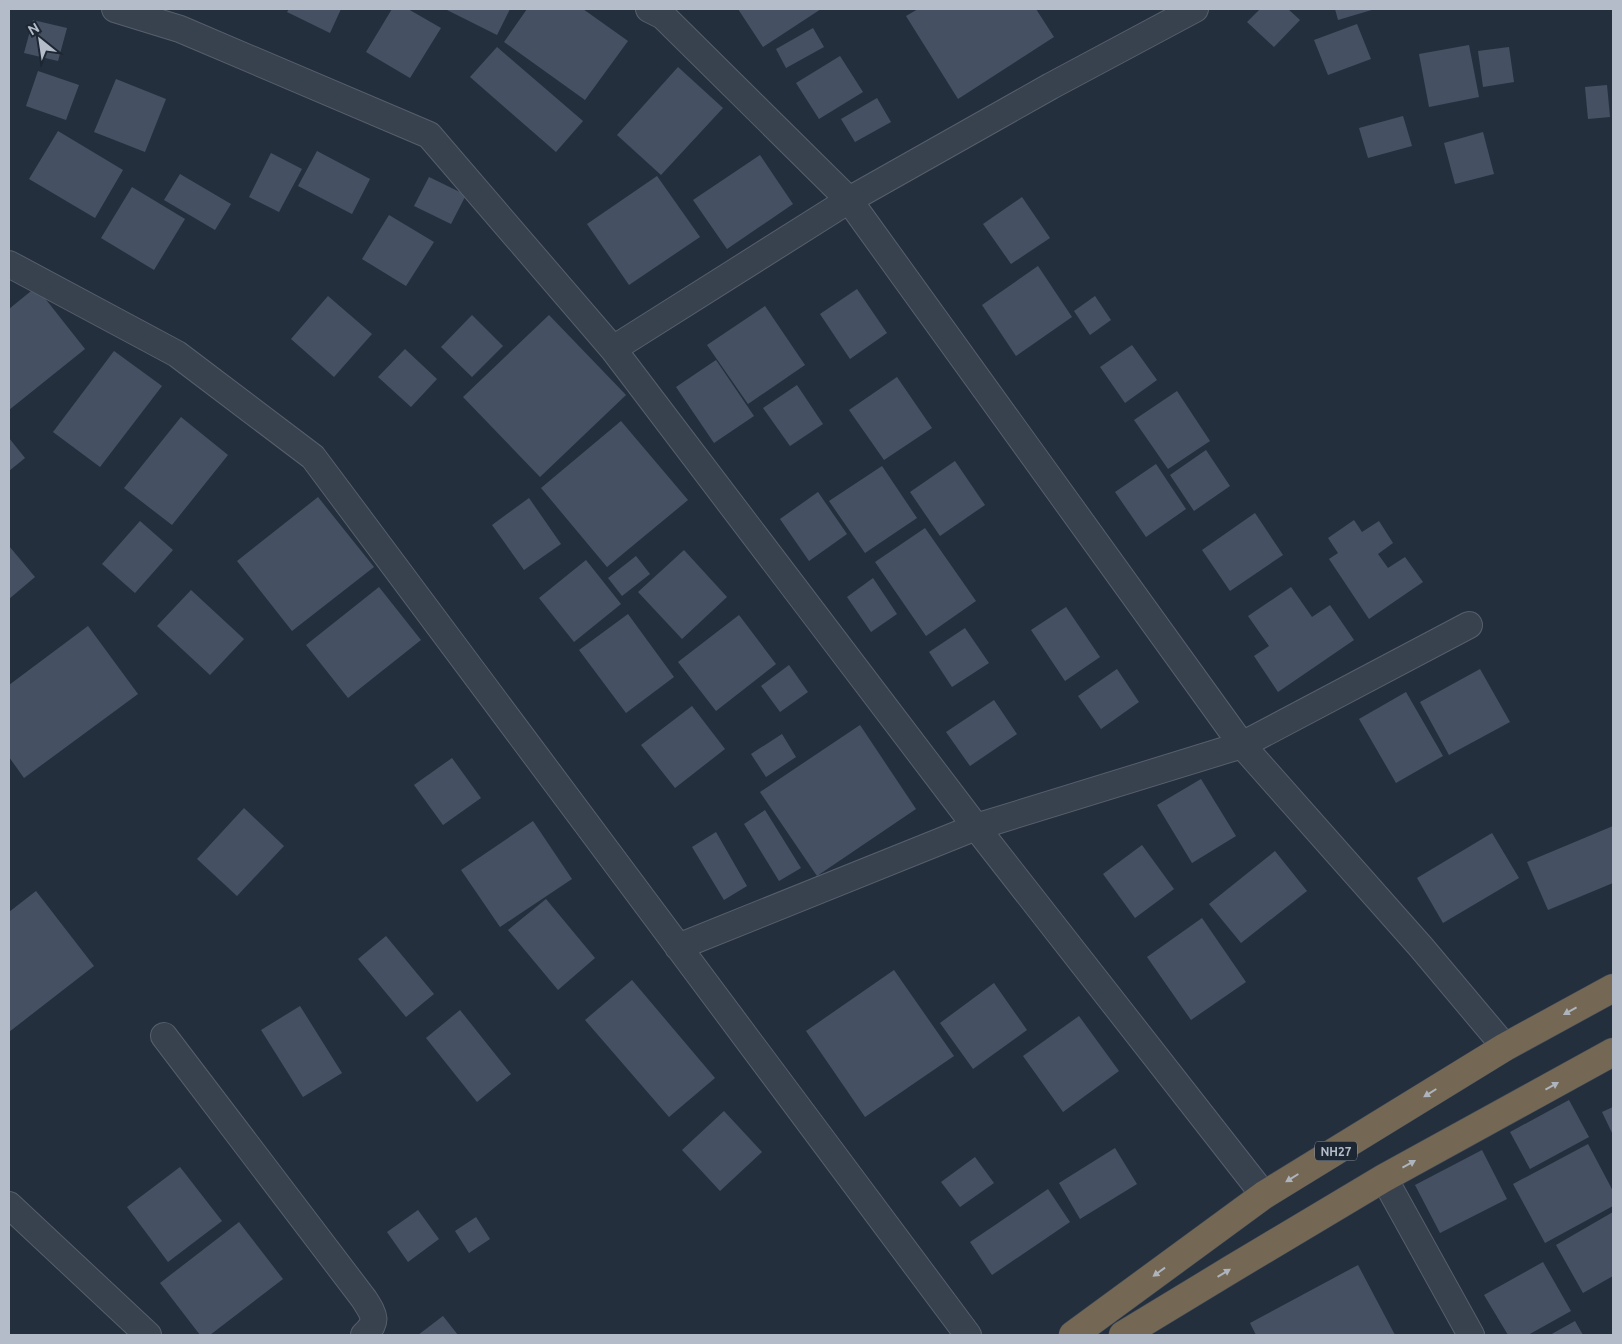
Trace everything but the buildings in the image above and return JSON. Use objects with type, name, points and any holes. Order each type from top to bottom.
[{"type":"highway","name":"NH27","points":[[1073,1335],[1264,1195],[1504,1047],[1613,988]]},
{"type":"highway","points":[[1123,1335],[1384,1178],[1613,1052]]},
{"type":"street","points":[[115,9],[180,29],[429,135],[613,349],[976,826],[1264,1195]]},
{"type":"street","points":[[613,349],[849,200],[1051,86],[1194,9]]},
{"type":"street","points":[[662,11],[849,200],[1242,745],[1421,947],[1504,1047]]},
{"type":"street","points":[[9,264],[177,354],[313,457],[968,1335]]},
{"type":"street","points":[[678,947],[976,826],[1242,745],[1469,625]]},
{"type":"street","points":[[164,1036],[364,1299],[374,1315],[372,1327],[364,1335]]},
{"type":"street","points":[[1384,1178],[1471,1335]]},
{"type":"street","points":[[9,1205],[148,1335]]}]
